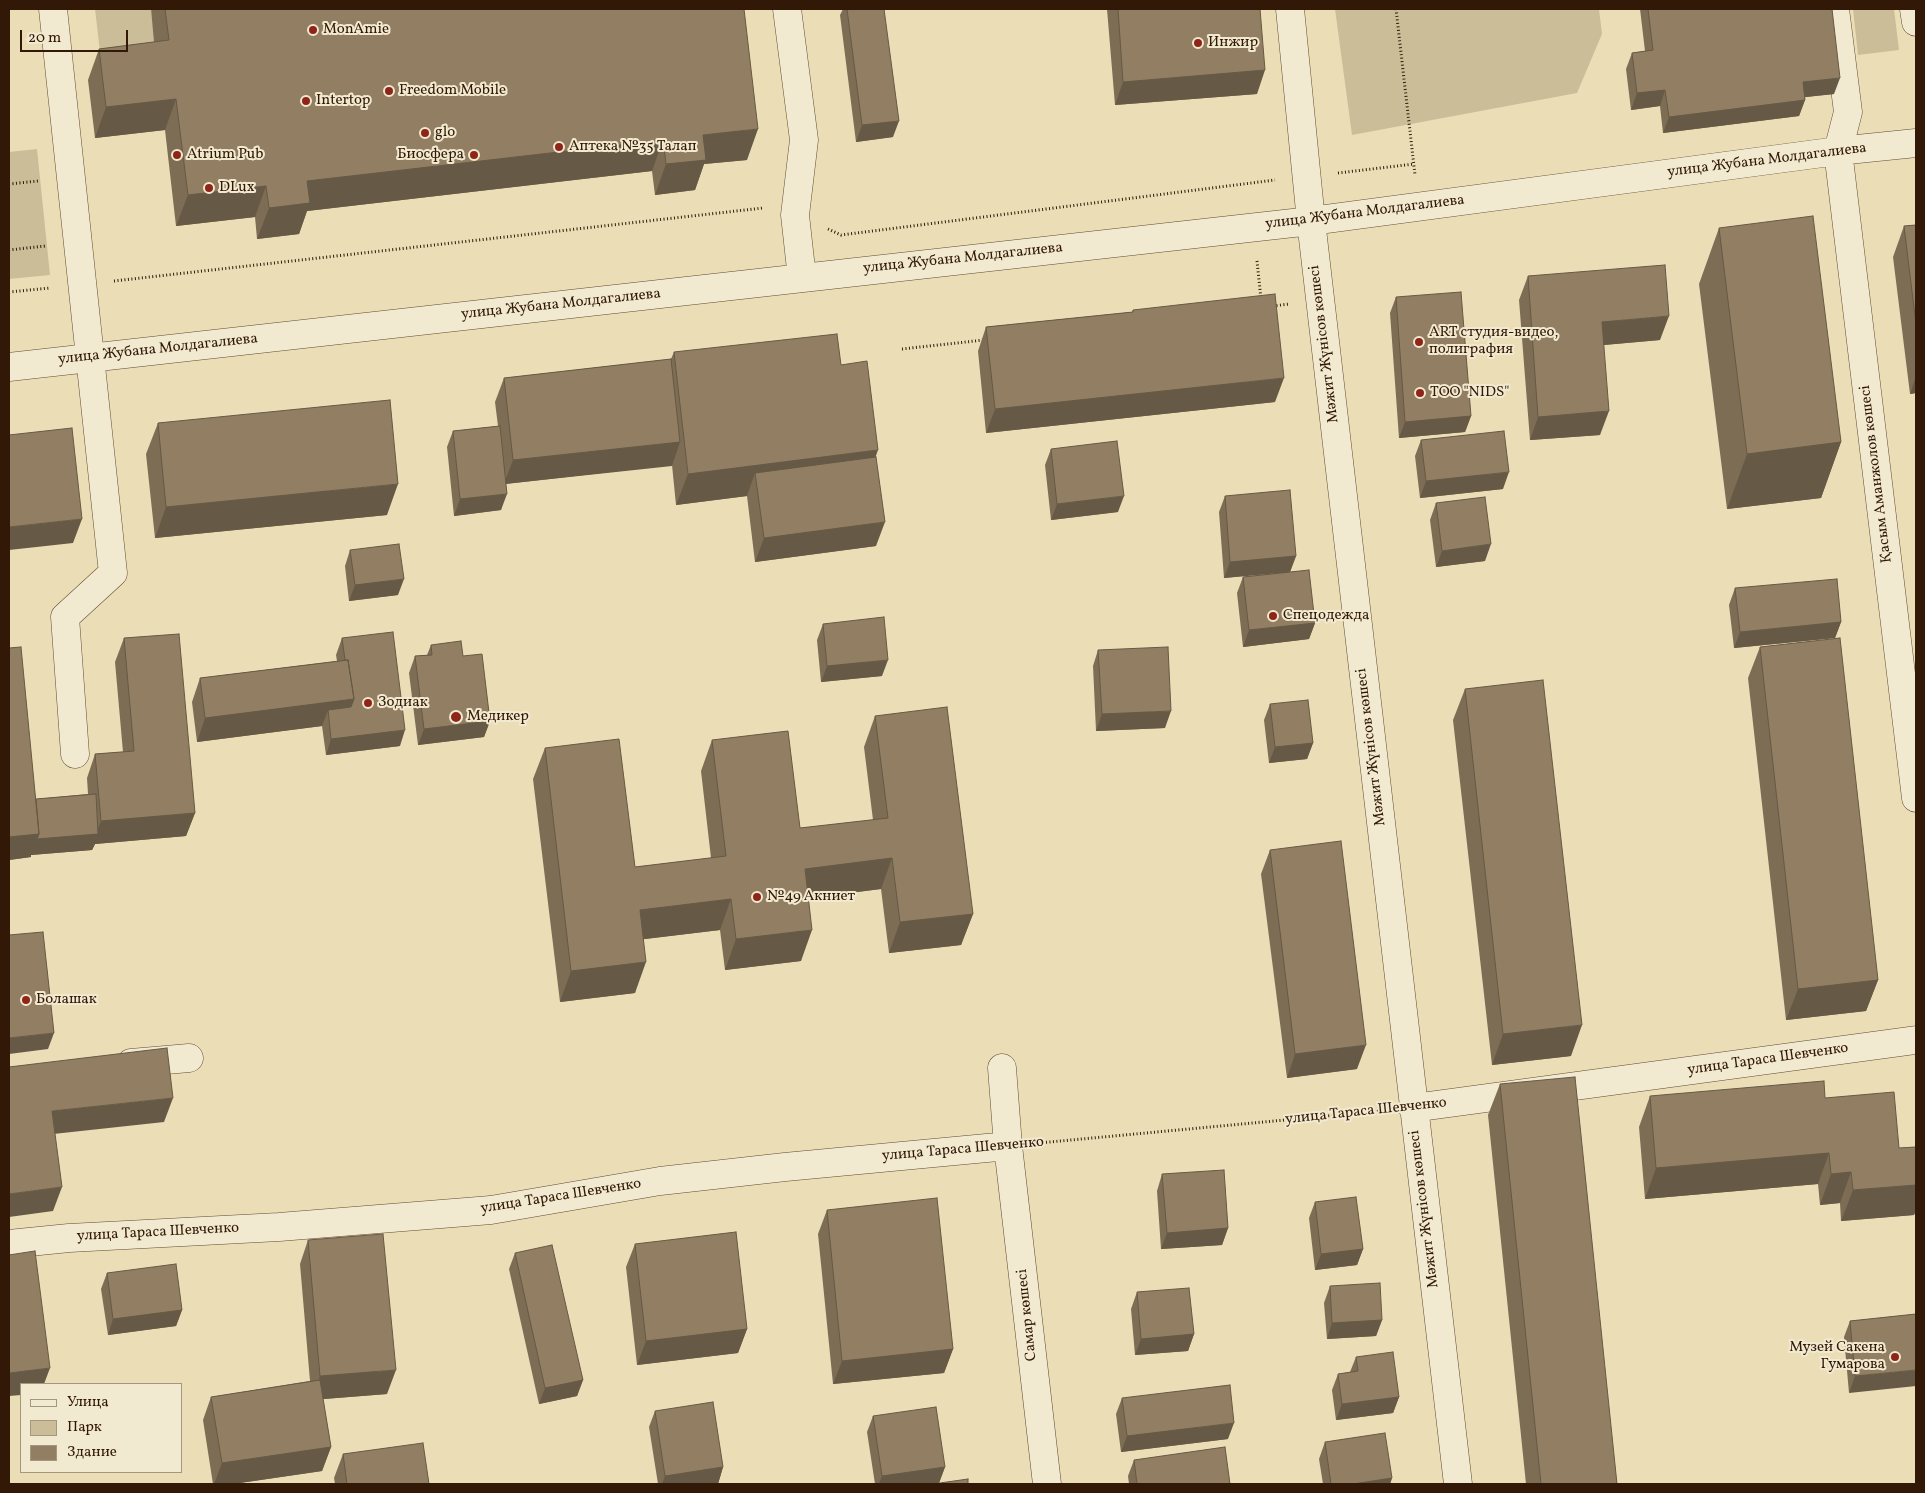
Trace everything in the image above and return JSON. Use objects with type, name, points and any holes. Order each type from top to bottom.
[{"type":"street","points":[[53,9],[113,573],[65,617],[75,754]]},
{"type":"street","points":[[787,9],[804,140],[795,215],[802,278]]},
{"type":"street","name":"Мәжит Жүнісов көшесі","points":[[1290,9],[1311,221],[1458,1484]]},
{"type":"street","points":[[1835,9],[1848,112],[1838,151]]},
{"type":"street","points":[[1914,9],[1916,22]]},
{"type":"street","name":"улица Жубана Молдагалиева","points":[[9,367],[1311,221],[1838,151],[1916,143]]},
{"type":"street","name":"Қасым Аманжолов көшесі","points":[[1838,151],[1916,798]]},
{"type":"street","name":"улица Тараса Шевченко","points":[[1413,1108],[1916,1040]]},
{"type":"street","points":[[104,1066],[189,1058]]},
{"type":"street","name":"Самар көшесі","points":[[1002,1068],[1008,1146],[1047,1484]]},
{"type":"street","name":"улица Тараса Шевченко","points":[[9,1244],[69,1238],[279,1227],[490,1210],[660,1181],[1008,1146]]},
{"type":"path","points":[[1396,9],[1419,207]]},
{"type":"path","points":[[9,292],[767,208],[795,215],[841,235],[1414,164]]},
{"type":"path","points":[[1272,306],[1320,300]]},
{"type":"path","points":[[902,349],[990,339]]},
{"type":"path","name":"улица Тараса Шевченко","points":[[1008,1146],[1413,1108]]},
{"type":"green space","points":[[95,9],[151,9],[158,71],[103,78]]},
{"type":"green space","points":[[1335,9],[1599,9],[1602,34],[1577,93],[1352,135]]},
{"type":"green space","points":[[1853,9],[1894,9],[1899,50],[1858,55]]},
{"type":"green space","points":[[37,149],[50,275],[9,279],[9,152]]},
{"type":"building","points":[[165,9],[744,9],[758,129],[703,135],[706,160],[666,164],[663,140],[307,181],[310,203],[269,208],[266,186],[188,195],[176,99],[106,107],[99,49],[169,40]]},
{"type":"building","points":[[847,9],[884,9],[899,121],[862,125]]},
{"type":"building","points":[[1118,9],[1260,9],[1265,70],[1123,82]]},
{"type":"building","points":[[1648,9],[1832,9],[1840,78],[1803,82],[1805,100],[1669,117],[1665,90],[1637,93],[1632,53],[1653,50]]},
{"type":"building","points":[[1813,216],[1841,442],[1747,454],[1719,228]]},
{"type":"building","points":[[1916,225],[1916,324],[1904,226]]},
{"type":"building","points":[[1665,265],[1669,316],[1602,322],[1609,411],[1538,417],[1528,276]]},
{"type":"building","points":[[1461,292],[1471,416],[1405,422],[1396,297]]},
{"type":"building","points":[[1275,294],[1284,378],[995,409],[986,327],[1133,312],[1133,310]]},
{"type":"building","points":[[837,334],[841,365],[867,361],[878,450],[688,474],[674,352]]},
{"type":"building","points":[[671,359],[680,442],[513,460],[504,378]]},
{"type":"building","points":[[390,400],[398,484],[166,507],[158,423]]},
{"type":"building","points":[[500,426],[507,494],[460,499],[453,431]]},
{"type":"building","points":[[72,428],[82,519],[9,527],[9,435]]},
{"type":"building","points":[[1504,431],[1509,472],[1426,481],[1421,440]]},
{"type":"building","points":[[1117,441],[1124,496],[1057,504],[1051,449]]},
{"type":"building","points":[[876,457],[885,522],[764,538],[755,473]]},
{"type":"building","points":[[1290,490],[1296,556],[1230,562],[1225,496]]},
{"type":"building","points":[[1485,497],[1491,544],[1442,551],[1436,503]]},
{"type":"building","points":[[399,544],[404,579],[355,585],[350,550]]},
{"type":"building","name":"Спецодежда","points":[[1309,570],[1315,623],[1249,630],[1243,577]]},
{"type":"building","points":[[1837,579],[1841,622],[1740,632],[1735,588]]},
{"type":"building","points":[[884,617],[888,660],[827,666],[823,624]]},
{"type":"building","name":"Зодиак","points":[[393,632],[405,730],[331,739],[328,710],[351,707],[354,699],[348,660],[345,660],[342,638]]},
{"type":"building","points":[[179,634],[195,813],[101,821],[95,754],[134,751],[124,638]]},
{"type":"building","points":[[1840,638],[1878,980],[1798,989],[1760,647]]},
{"type":"building","points":[[461,641],[463,656],[482,654],[490,721],[424,729],[415,656],[432,655],[431,645]]},
{"type":"building","points":[[21,647],[39,834],[9,837],[9,648]]},
{"type":"building","points":[[1168,647],[1171,711],[1102,714],[1098,650]]},
{"type":"building","points":[[348,660],[354,699],[205,718],[200,678]]},
{"type":"building","points":[[1543,680],[1582,1025],[1503,1034],[1465,689]]},
{"type":"building","points":[[1308,700],[1313,743],[1275,747],[1270,704]]},
{"type":"building","points":[[947,707],[973,914],[900,922],[892,858],[805,869],[812,930],[736,939],[731,899],[640,910],[646,962],[571,971],[545,748],[619,739],[635,867],[726,856],[712,740],[788,731],[800,828],[888,818],[875,716]]},
{"type":"building","points":[[96,794],[98,834],[37,839],[39,834],[36,799]]},
{"type":"building","points":[[1341,841],[1366,1045],[1295,1054],[1270,850]]},
{"type":"building","name":"Болашак","points":[[43,932],[54,1033],[9,1038],[9,935]]},
{"type":"building","points":[[167,1048],[173,1098],[52,1111],[62,1187],[9,1194],[9,1067]]},
{"type":"building","points":[[1575,1077],[1617,1484],[1541,1484],[1500,1084]]},
{"type":"building","points":[[1824,1081],[1825,1098],[1894,1092],[1899,1148],[1916,1147],[1916,1185],[1853,1190],[1851,1172],[1831,1174],[1829,1153],[1656,1168],[1650,1096]]},
{"type":"building","points":[[1224,1170],[1228,1228],[1167,1233],[1162,1174]]},
{"type":"building","points":[[1356,1197],[1363,1249],[1321,1254],[1315,1202]]},
{"type":"building","points":[[937,1198],[953,1349],[842,1361],[827,1210]]},
{"type":"building","points":[[736,1232],[747,1329],[646,1341],[635,1244]]},
{"type":"building","points":[[383,1234],[396,1370],[320,1376],[308,1240]]},
{"type":"building","points":[[552,1245],[583,1380],[545,1388],[515,1253]]},
{"type":"building","points":[[35,1251],[50,1368],[9,1373],[9,1255]]},
{"type":"building","points":[[176,1264],[182,1310],[113,1319],[107,1273]]},
{"type":"building","points":[[1380,1283],[1382,1320],[1332,1323],[1330,1286]]},
{"type":"building","points":[[1189,1288],[1194,1334],[1141,1339],[1137,1292]]},
{"type":"building","points":[[1916,1314],[1916,1370],[1855,1376],[1850,1321]]},
{"type":"building","points":[[1393,1352],[1399,1397],[1342,1404],[1338,1374],[1358,1371],[1356,1357]]},
{"type":"building","points":[[320,1380],[331,1447],[222,1463],[211,1397]]},
{"type":"building","points":[[1230,1385],[1234,1423],[1127,1436],[1122,1398]]},
{"type":"building","points":[[713,1402],[723,1467],[665,1476],[655,1411]]},
{"type":"building","points":[[936,1407],[945,1467],[882,1476],[873,1416]]},
{"type":"building","points":[[1385,1433],[1392,1478],[1353,1484],[1331,1484],[1325,1442]]},
{"type":"building","points":[[423,1443],[429,1484],[347,1484],[343,1454]]},
{"type":"building","points":[[1225,1447],[1230,1484],[1137,1484],[1134,1460]]},
{"type":"building","points":[[968,1479],[968,1484],[933,1484]]},
{"type":"place","name":"MonAmie","points":[[313,30]]},
{"type":"place","name":"Инжир","points":[[1198,43]]},
{"type":"place","name":"Freedom Mobile","points":[[389,91]]},
{"type":"place","name":"Intertop","points":[[306,101]]},
{"type":"place","name":"glo","points":[[425,133]]},
{"type":"place","name":"Аптека №35 Талап","points":[[559,147]]},
{"type":"place","name":"Atrium Pub","points":[[177,155]]},
{"type":"place","name":"Биосфера","points":[[474,155]]},
{"type":"place","name":"DLux","points":[[209,188]]},
{"type":"place","name":"ART студия-видео, полиграфия","points":[[1419,342]]},
{"type":"place","name":"TOO \"NIDS\"","points":[[1420,393]]},
{"type":"place","name":"Спецодежда","points":[[1273,616]]},
{"type":"place","name":"Зодиак","points":[[368,703]]},
{"type":"place","name":"Медикер","points":[[456,717]]},
{"type":"place","name":"№49 Акниет","points":[[757,897]]},
{"type":"place","name":"Болашак","points":[[26,1000]]},
{"type":"place","name":"Музей Сакена Гумарова","points":[[1895,1357]]}]
